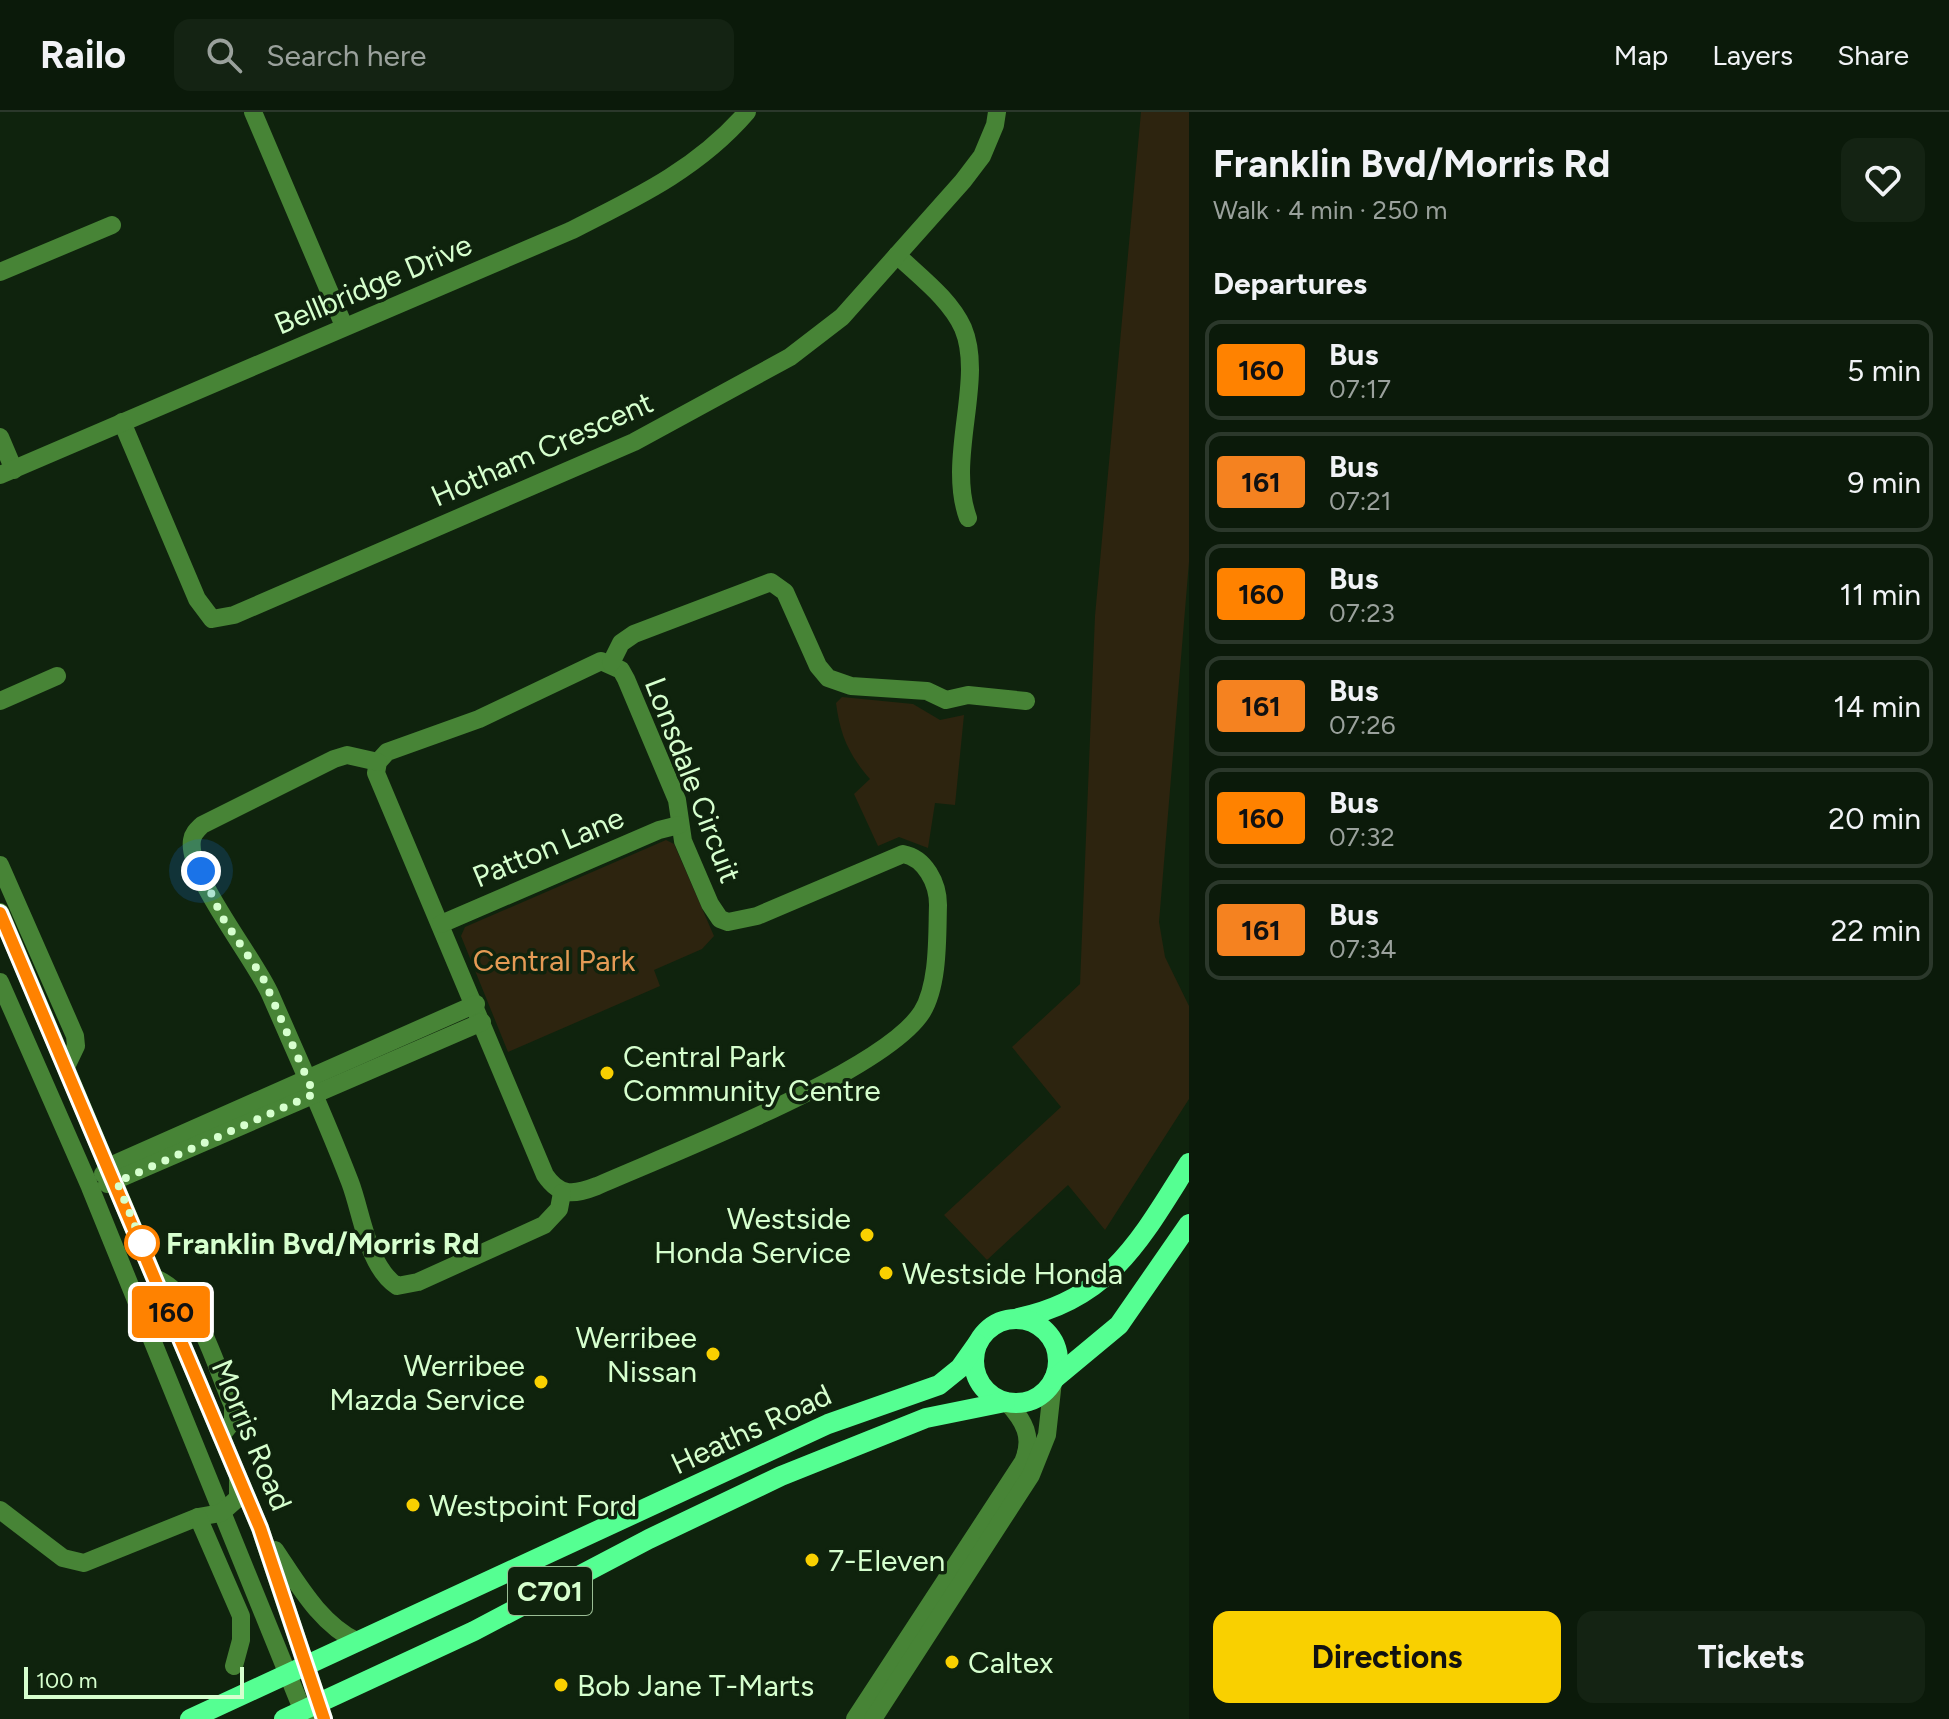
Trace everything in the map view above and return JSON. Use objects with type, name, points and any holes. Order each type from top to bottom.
[{"type":"main road","name":"C701","points":[[977,1344],[990,1327],[1063,1306],[1102,1282],[1135,1246],[1189,1163]]},
{"type":"main road","name":"C701","points":[[1006,1402],[1033,1399],[1119,1325],[1189,1224]]},
{"type":"main road","points":[[1018,1318],[1038,1324],[1052,1339],[1058,1359],[1054,1380]]},
{"type":"main road","points":[[977,1344],[973,1365],[977,1379],[992,1396],[1006,1402]]},
{"type":"main road","name":"Heaths Road","points":[[190,1719],[828,1424],[930,1389],[954,1373],[977,1344]]},
{"type":"main road","name":"Heaths Road","points":[[307,1714],[489,1624],[608,1560],[781,1476],[926,1418],[1006,1402]]},
{"type":"street","points":[[253,112],[344,326]]},
{"type":"street","name":"Bellbridge Drive","points":[[7,472],[570,231],[654,190],[701,158],[747,112]]},
{"type":"street","name":"Hotham Crescent","points":[[122,422],[197,599],[212,619],[219,619],[634,442],[818,339],[897,255],[982,156],[997,112]]},
{"type":"street","points":[[0,272],[112,225]]},
{"type":"street","points":[[897,255],[953,311],[969,347],[959,484],[968,518]]},
{"type":"street","points":[[0,437],[7,472]]},
{"type":"street","points":[[611,663],[621,643],[634,634],[771,582],[785,592],[818,666],[828,678],[851,686],[927,691],[946,700],[968,695],[1026,701]]},
{"type":"street","name":"Lonsdale Circuit","points":[[378,762],[387,752],[479,719],[591,663],[611,663],[621,670],[638,706],[677,800],[679,825],[710,904],[720,919],[728,922],[757,916],[889,857],[903,854],[920,860],[938,897],[929,998],[917,1018],[882,1048],[810,1091],[597,1186],[578,1193],[562,1193]]},
{"type":"street","points":[[0,701],[57,676]]},
{"type":"street","points":[[347,755],[378,762],[380,784],[441,924],[545,1175],[562,1193],[559,1209],[544,1225],[418,1282],[397,1286],[389,1280],[366,1232],[351,1184],[263,978],[212,897],[194,854],[192,840],[202,825],[324,763],[347,755]]},
{"type":"street","name":"Patton Lane","points":[[441,924],[659,830],[679,825]]},
{"type":"street","points":[[0,865],[75,1036],[76,1046],[66,1067]]},
{"type":"street","name":"Morris Road","points":[[0,912],[260,1528],[307,1714]]},
{"type":"street","name":"Morris Road","points":[[0,982],[90,1187],[221,1513],[298,1670]]},
{"type":"street","points":[[90,1187],[113,1174],[479,1013]]},
{"type":"street","points":[[855,1719],[873,1710],[947,1592],[1040,1456],[1048,1426],[1054,1380]]},
{"type":"street","points":[[977,1549],[1027,1451],[1026,1428],[1006,1402]]},
{"type":"street","points":[[0,1510],[63,1558],[84,1563],[198,1517],[221,1513],[238,1498],[238,1477]]},
{"type":"street","points":[[198,1517],[208,1499],[207,1480]]},
{"type":"street","points":[[198,1517],[241,1616],[241,1640],[234,1666]]},
{"type":"street","points":[[260,1528],[316,1608],[339,1631],[358,1642]]},
{"type":"green space","points":[[1141,112],[1189,112],[1189,562],[1159,922],[1165,957],[1189,1006],[1189,1099],[1105,1230],[1068,1185],[987,1260],[944,1215],[1061,1107],[1012,1047],[1080,984],[1095,616]]},
{"type":"green space","points":[[842,697],[913,704],[940,720],[964,715],[955,805],[935,803],[928,848],[899,837],[878,846],[854,794],[870,779],[856,762],[843,735],[836,703]]},
{"type":"green space","name":"Central Park","points":[[666,840],[674,844],[714,936],[702,949],[654,970],[660,986],[508,1052],[461,936],[465,927]]},
{"type":"bus line","name":"160","points":[[0,913],[117,1182],[260,1528],[324,1719]]},
{"type":"place","name":"Central Park Community Centre","points":[[607,1073]]},
{"type":"place","name":"Westside Honda Service","points":[[867,1235]]},
{"type":"place","name":"Franklin Bvd/Morris Rd","points":[[142,1243]]},
{"type":"place","name":"Westside Honda","points":[[886,1273]]},
{"type":"place","name":"Werribee Nissan","points":[[713,1354]]},
{"type":"place","name":"Werribee Mazda Service","points":[[541,1382]]},
{"type":"place","name":"Westpoint Ford","points":[[413,1505]]},
{"type":"place","name":"7-Eleven","points":[[812,1560]]},
{"type":"place","name":"Caltex","points":[[952,1662]]},
{"type":"place","name":"Bob Jane T-Marts","points":[[561,1685]]},
{"type":"route","points":[[142,1243],[144,1248],[117,1182],[314,1094],[263,978],[222,917],[201,871]]}]
